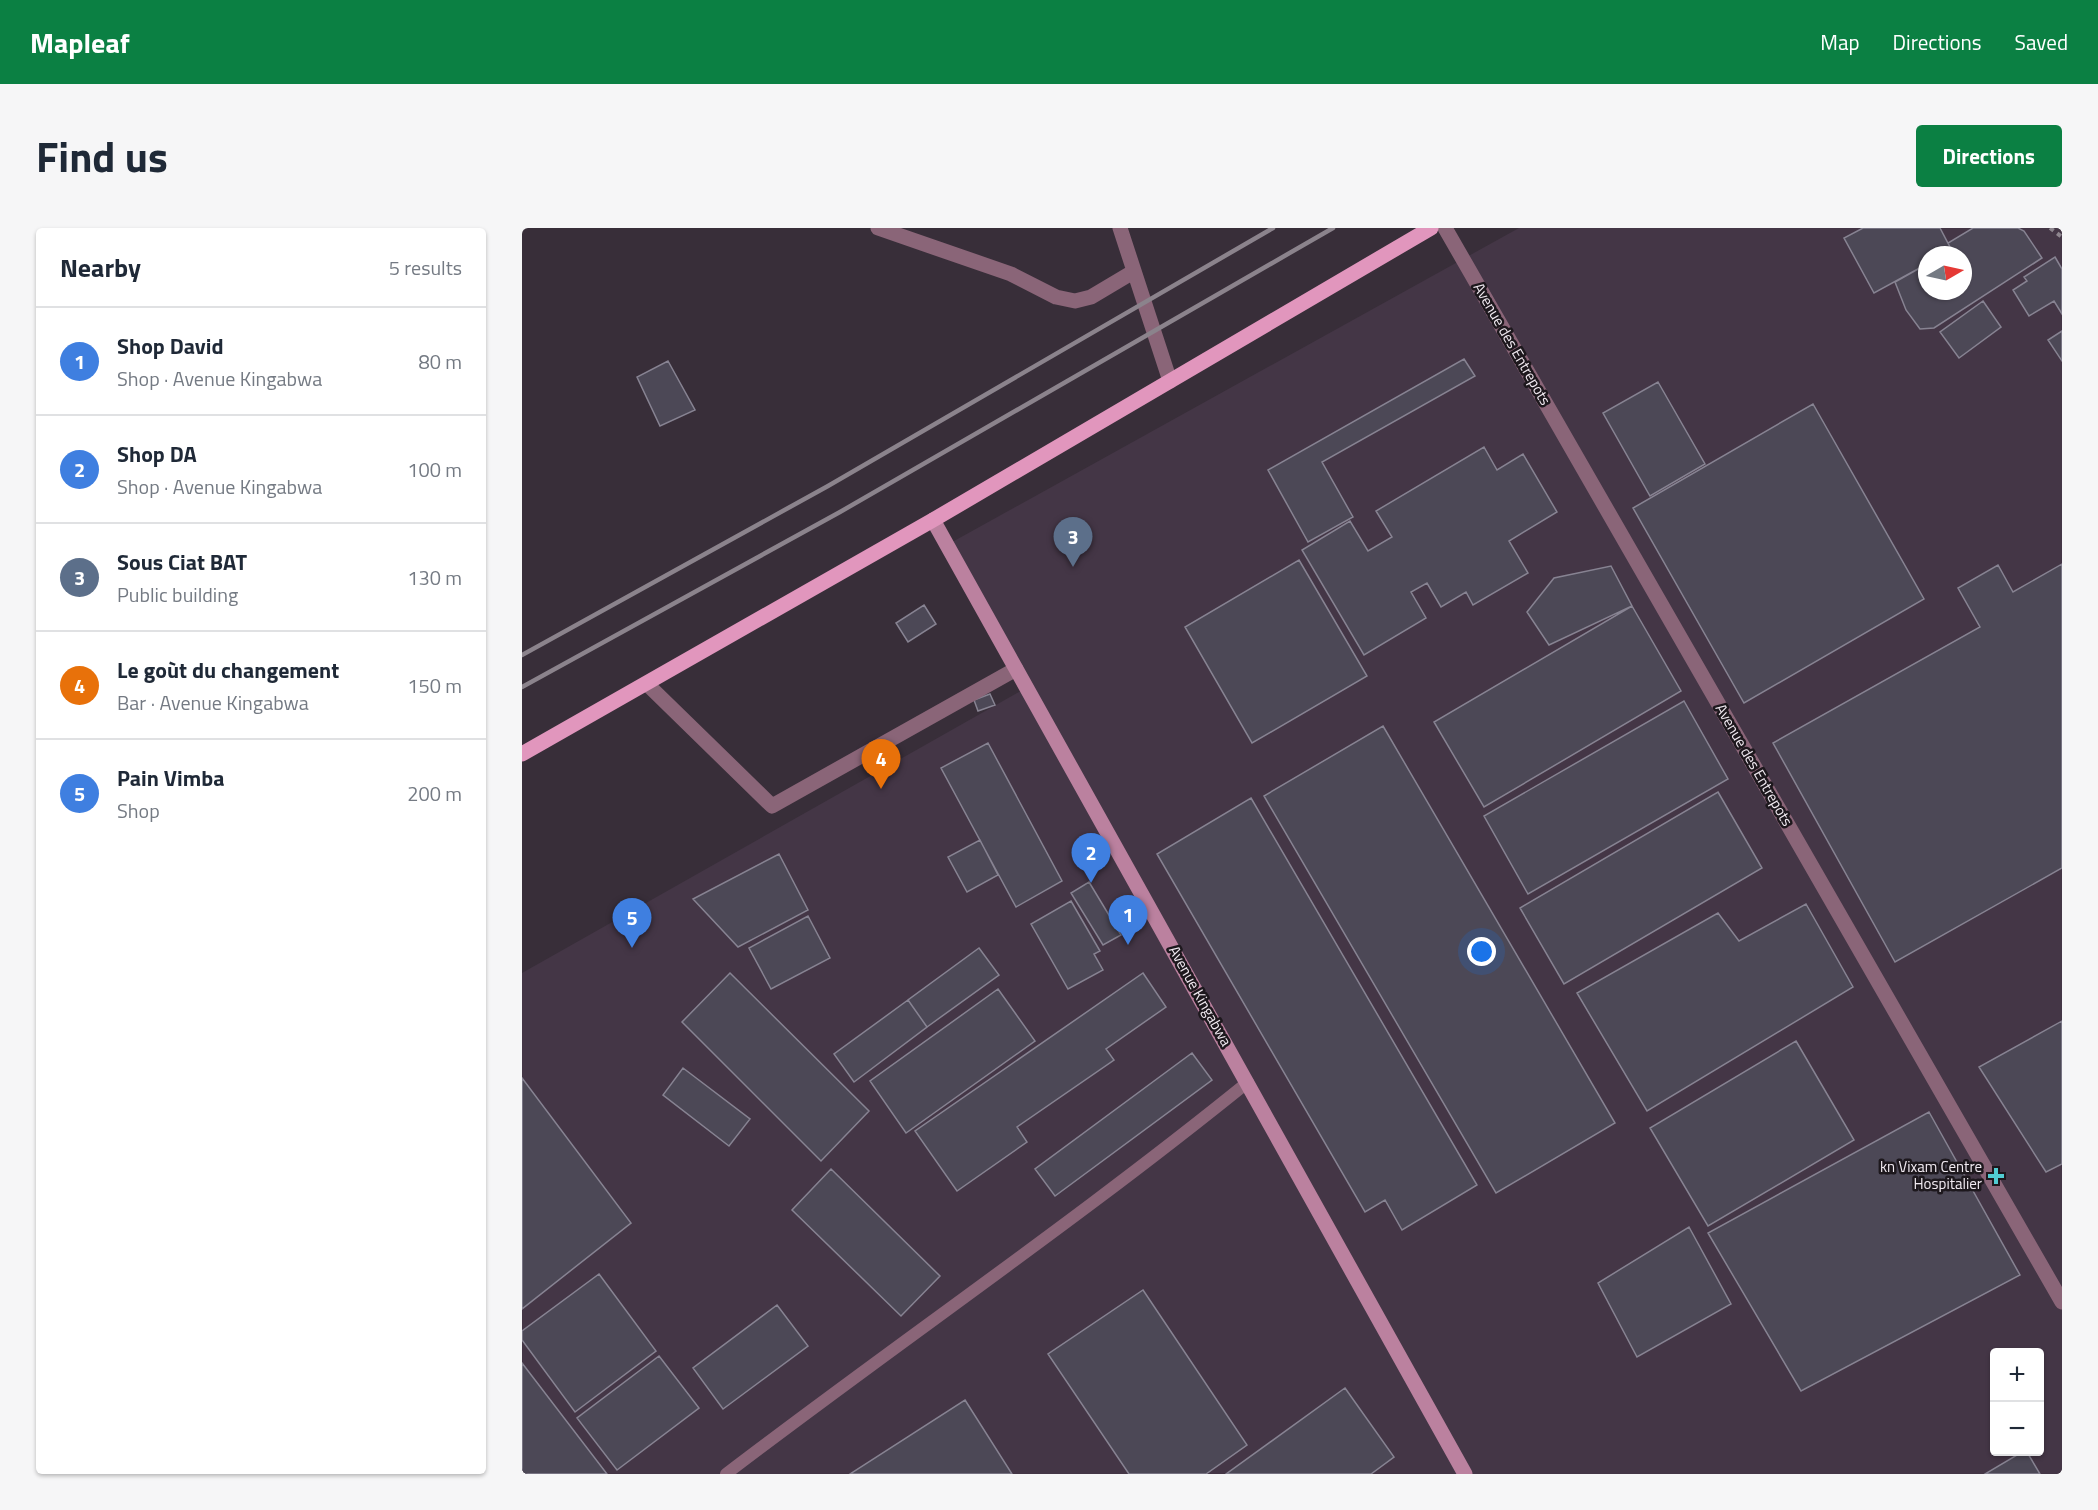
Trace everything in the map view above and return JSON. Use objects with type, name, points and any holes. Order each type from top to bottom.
[{"type":"main road","points":[[522,754],[648,685],[1431,228]]},
{"type":"street","points":[[878,228],[1011,273],[1056,297],[1075,301],[1091,297],[1133,272]]},
{"type":"street","points":[[1120,228],[1170,381]]},
{"type":"street","name":"Avenue des Entrepots","points":[[1445,228],[2062,1302]]},
{"type":"street","name":"Avenue Kingabwa","points":[[933,520],[1465,1474]]},
{"type":"street","points":[[648,685],[772,806],[1016,669]]},
{"type":"lane","points":[[726,1474],[850,1379],[1177,1140],[1248,1082]]},
{"type":"path","points":[[2050,228],[2062,237]]},
{"type":"shaded area","points":[[1519,228],[2062,228],[2062,1474],[522,1474],[522,973],[1026,688],[945,546]]},
{"type":"building","points":[[1863,228],[1940,228],[1949,246],[1918,246],[1918,269],[1874,293],[1844,238]]},
{"type":"building","points":[[1973,228],[2018,228],[2024,231],[2042,258],[1934,328],[1920,329],[1906,310],[1895,282],[1918,269],[1918,300],[1972,300],[1972,246],[1950,246],[1948,243]]},
{"type":"building","points":[[2055,257],[2062,269],[2062,314],[2054,301],[2029,316],[2013,290],[2027,281],[2024,277]]},
{"type":"building","points":[[1983,301],[2001,327],[1959,358],[1940,332]]},
{"type":"building","points":[[2062,331],[2062,361],[2048,340]]},
{"type":"building","points":[[1464,359],[1475,376],[1322,462],[1353,517],[1308,542],[1268,470]]},
{"type":"building","points":[[668,361],[695,410],[660,426],[637,377]]},
{"type":"building","points":[[1658,382],[1705,464],[1650,496],[1603,413]]},
{"type":"building","points":[[1813,404],[1924,599],[1744,703],[1633,508]]},
{"type":"building","points":[[1484,447],[1497,470],[1523,454],[1557,512],[1509,541],[1528,573],[1473,605],[1466,592],[1441,607],[1427,583],[1411,592],[1426,618],[1364,655],[1302,550],[1350,521],[1368,551],[1392,537],[1376,511]]},
{"type":"building","points":[[1299,560],[1367,676],[1252,743],[1185,627]]},
{"type":"building","points":[[2062,564],[2062,868],[1895,962],[1773,743],[1980,627],[1958,588],[1998,565],[2013,592]]},
{"type":"building","points":[[1611,566],[1632,606],[1549,645],[1527,612],[1554,578]]},
{"type":"building","points":[[924,605],[936,624],[908,642],[896,623]]},
{"type":"building","points":[[1632,606],[1681,691],[1484,807],[1434,722]]},
{"type":"building","points":[[990,694],[995,705],[978,711],[974,700]]},
{"type":"building","points":[[1684,701],[1728,779],[1528,894],[1484,816]]},
{"type":"building","points":[[1383,726],[1615,1123],[1496,1193],[1264,796]]},
{"type":"building","points":[[988,743],[1062,881],[1016,907],[941,768]]},
{"type":"building","points":[[1718,792],[1762,868],[1564,984],[1520,908]]},
{"type":"building","points":[[1251,798],[1477,1185],[1402,1230],[1385,1200],[1365,1212],[1157,854]]},
{"type":"building","points":[[980,840],[998,875],[967,892],[948,857]]},
{"type":"building","points":[[779,854],[808,910],[738,947],[693,899]]},
{"type":"building","points":[[1089,882],[1121,935],[1103,945],[1071,893]]},
{"type":"building","points":[[1071,901],[1100,951],[1094,954],[1103,970],[1068,989],[1031,924]]},
{"type":"building","points":[[1806,904],[1853,987],[1647,1111],[1577,993],[1718,913],[1739,941]]},
{"type":"building","points":[[808,916],[830,958],[771,989],[749,948]]},
{"type":"building","points":[[979,948],[999,975],[927,1027],[908,1000]]},
{"type":"building","points":[[730,973],[869,1111],[821,1161],[682,1022]]},
{"type":"building","points":[[1143,973],[1166,1007],[1106,1049],[1114,1060],[1017,1127],[1027,1142],[957,1191],[915,1131]]},
{"type":"building","points":[[998,989],[1035,1041],[906,1133],[870,1081]]},
{"type":"building","points":[[908,1000],[927,1027],[854,1082],[834,1054]]},
{"type":"building","points":[[2062,1021],[2062,1164],[2046,1172],[1979,1067]]},
{"type":"building","points":[[1796,1041],[1854,1140],[1708,1226],[1650,1128]]},
{"type":"building","points":[[1192,1053],[1212,1080],[1055,1196],[1035,1169]]},
{"type":"building","points":[[683,1068],[750,1119],[729,1146],[663,1095]]},
{"type":"building","points":[[522,1078],[631,1223],[522,1309]]},
{"type":"building","points":[[1929,1112],[2020,1275],[1801,1391],[1708,1233]]},
{"type":"building","points":[[831,1169],[940,1276],[901,1316],[792,1210]]},
{"type":"building","points":[[1689,1227],[1731,1304],[1637,1357],[1598,1283]]},
{"type":"building","points":[[599,1274],[656,1351],[575,1412],[522,1340],[522,1331]]},
{"type":"building","points":[[1143,1290],[1247,1445],[1206,1474],[1129,1474],[1048,1354]]},
{"type":"building","points":[[777,1305],[808,1346],[723,1409],[693,1368]]},
{"type":"building","points":[[659,1356],[699,1408],[617,1470],[577,1418]]},
{"type":"building","points":[[522,1363],[607,1474],[522,1474]]},
{"type":"building","points":[[1345,1388],[1394,1457],[1371,1474],[1226,1474]]},
{"type":"building","points":[[965,1400],[1012,1474],[850,1474]]},
{"type":"building","points":[[2015,1456],[2029,1456],[2040,1474],[1985,1474]]},
{"type":"railway","points":[[522,655],[828,486],[1273,228]]},
{"type":"railway","points":[[522,687],[840,512],[1333,228]]},
{"type":"place","name":"Sous Ciat BAT","points":[[1073,567]]},
{"type":"place","name":"Le goùt du changement","points":[[881,789]]},
{"type":"place","name":"Shop DA","points":[[1091,883]]},
{"type":"place","name":"Shop David","points":[[1128,945]]},
{"type":"place","name":"Pain Vimba","points":[[632,948]]},
{"type":"place","name":"kn Vixam Centre Hospitalier","points":[[1996,1176]]}]
